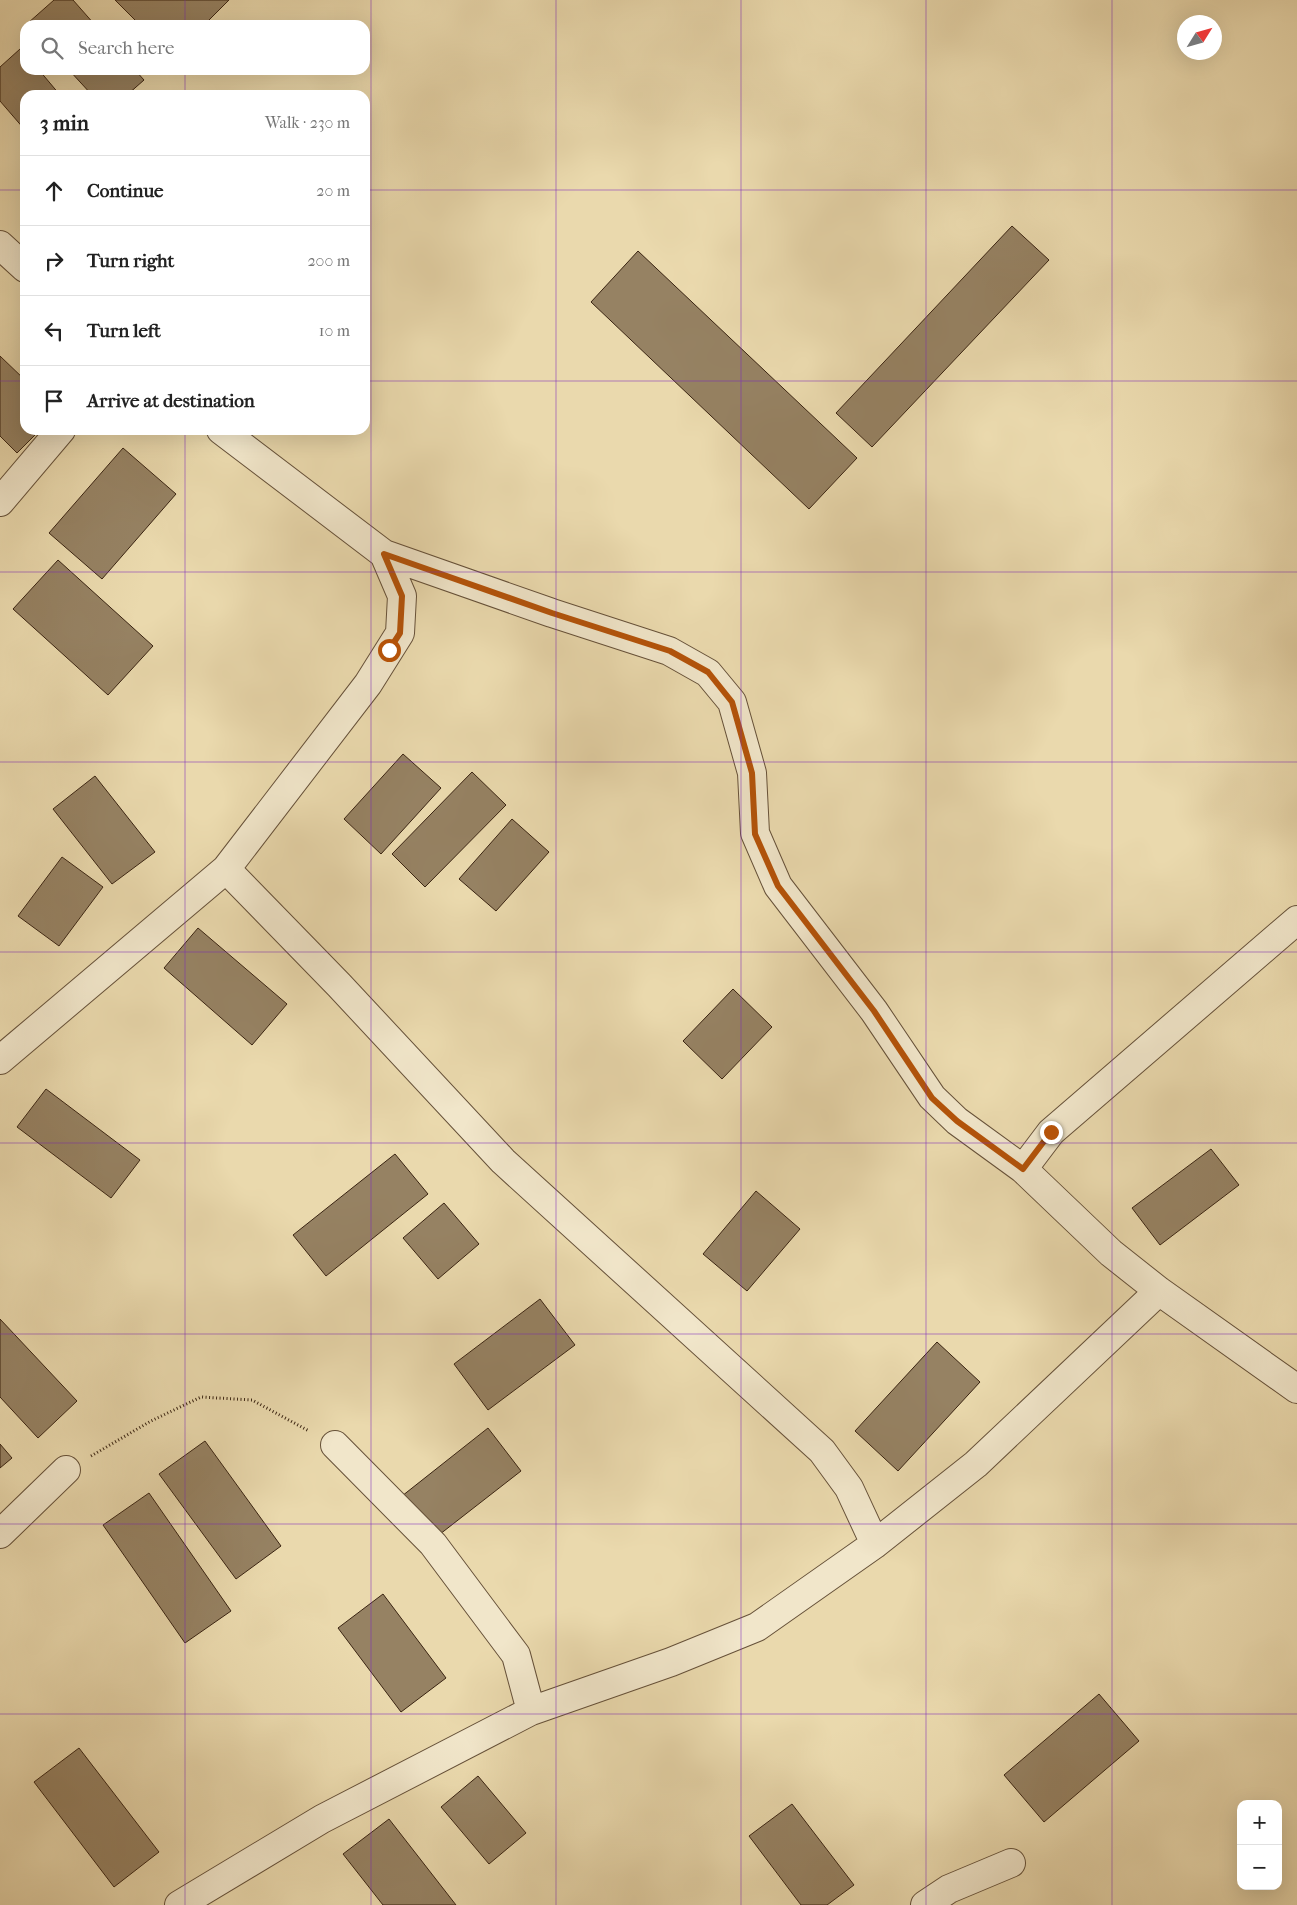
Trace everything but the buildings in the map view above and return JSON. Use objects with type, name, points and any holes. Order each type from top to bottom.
[{"type":"street","points":[[0,245],[20,263]]},
{"type":"street","points":[[0,502],[57,435]]},
{"type":"street","points":[[229,435],[384,554],[552,613],[670,651],[708,672],[732,702],[752,773],[755,834],[778,886],[874,1011],[932,1098],[957,1121],[1023,1169],[1111,1253],[1159,1291],[1297,1389]]},
{"type":"street","points":[[0,1060],[226,869],[368,684],[400,633],[402,596],[384,554]]},
{"type":"street","points":[[226,869],[339,985],[503,1161],[822,1451],[849,1488],[875,1544]]},
{"type":"street","points":[[1023,1169],[1051,1132],[1294,927]]},
{"type":"street","points":[[179,1905],[322,1819],[531,1711],[670,1662],[757,1627],[875,1544],[976,1464],[1159,1291]]},
{"type":"street","points":[[335,1445],[433,1544],[516,1655],[531,1711]]},
{"type":"street","points":[[0,1534],[66,1470]]},
{"type":"street","points":[[925,1905],[949,1889],[1011,1863]]},
{"type":"path","points":[[66,1470],[151,1421],[201,1397],[252,1400],[335,1445]]},
{"type":"route","points":[[389,650],[400,633],[402,596],[384,554],[552,613],[670,651],[708,672],[732,702],[752,773],[755,834],[778,886],[874,1011],[932,1098],[957,1121],[1023,1169],[1051,1132]]}]
